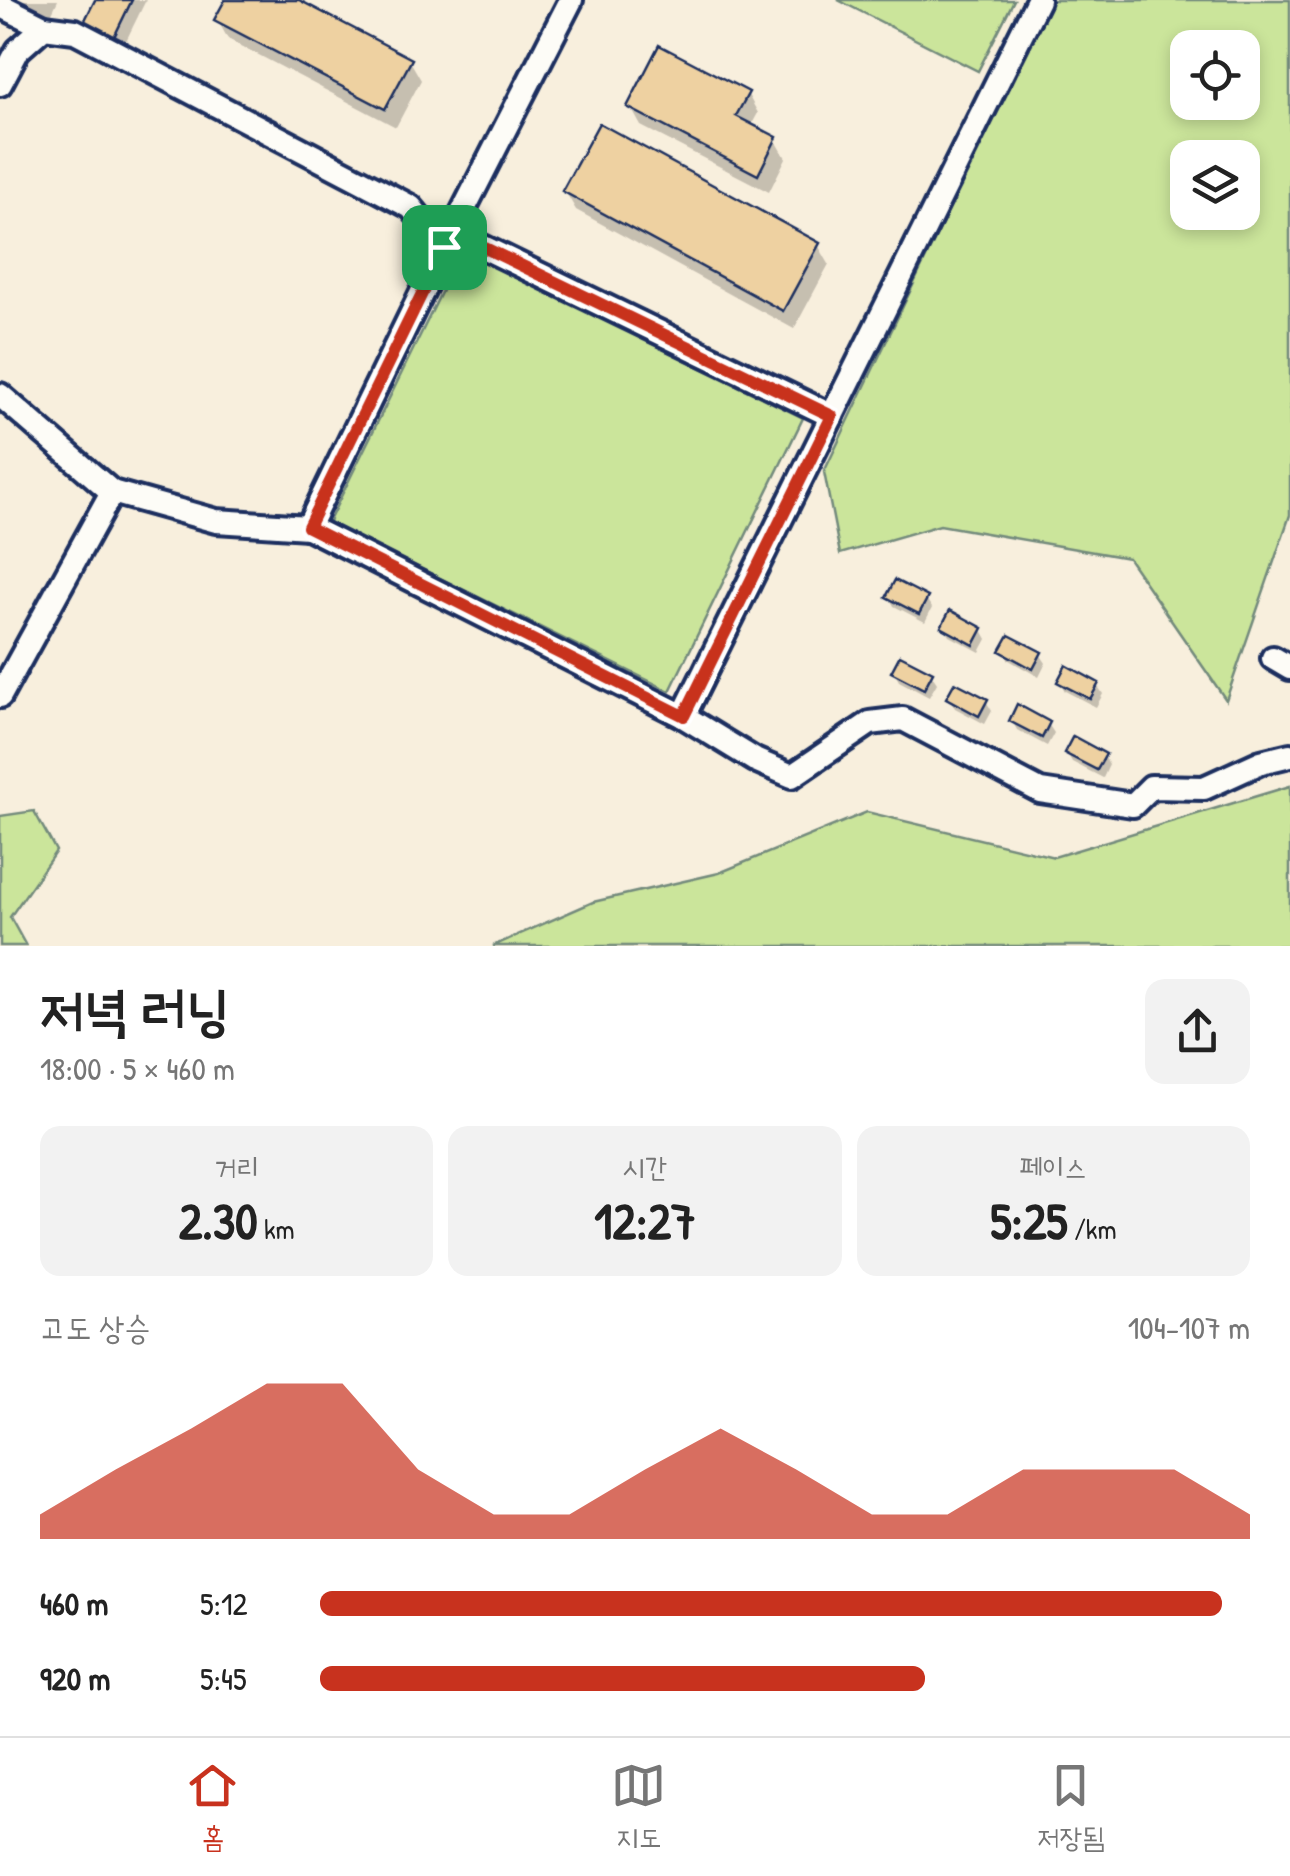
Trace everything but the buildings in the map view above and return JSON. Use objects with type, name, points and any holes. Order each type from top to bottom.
[{"type":"street","points":[[308,527],[570,0]]},
{"type":"street","points":[[684,716],[1038,0]]},
{"type":"street","points":[[0,5],[44,28],[75,31],[411,206],[448,239],[832,416]]},
{"type":"street","points":[[0,84],[18,50],[44,28]]},
{"type":"street","points":[[0,396],[112,492],[216,521],[308,527],[684,716],[755,760],[792,776],[870,723],[903,719],[1040,792],[1132,804],[1151,787],[1204,788],[1261,762],[1290,755]]},
{"type":"street","points":[[0,696],[112,492]]},
{"type":"green space","points":[[838,0],[1014,0],[978,71]]},
{"type":"green space","points":[[1049,0],[1290,0],[1290,515],[1226,700],[1128,558],[940,525],[840,554],[824,472]]},
{"type":"green space","points":[[462,250],[803,418],[670,691],[328,523]]},
{"type":"green space","points":[[1290,786],[1290,946],[493,946],[593,902],[719,873],[867,812],[1054,857]]},
{"type":"green space","points":[[34,811],[56,851],[10,917],[26,946],[0,946],[0,816]]},
{"type":"route","points":[[452,232],[832,416],[684,716],[308,527],[444,247],[452,232]]}]
